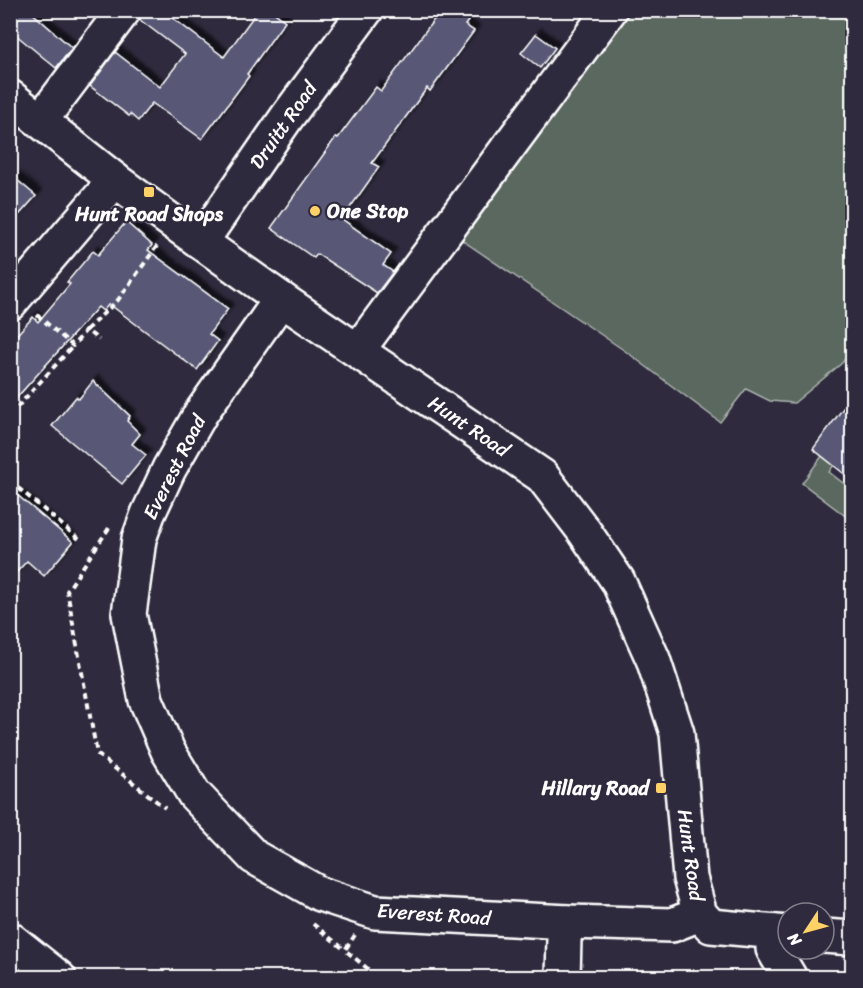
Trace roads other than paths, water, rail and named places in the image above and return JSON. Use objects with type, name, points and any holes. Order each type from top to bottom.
[{"type":"street","points":[[40,120],[123,10]]},
{"type":"street","name":"Druitt Road","points":[[201,242],[287,117],[366,10]]},
{"type":"street","points":[[357,350],[610,10]]},
{"type":"street","name":"Hunt Road","points":[[10,97],[174,224],[542,476],[618,581],[653,659],[677,732],[690,878],[700,914]]},
{"type":"street","points":[[13,300],[115,180]]},
{"type":"street","name":"Everest Road","points":[[281,299],[201,414],[168,469],[139,539],[129,614],[146,700],[168,751],[194,794],[254,857],[320,894],[370,911],[672,925],[700,914]]},
{"type":"street","points":[[700,914],[711,926],[776,932]]},
{"type":"street","points":[[563,978],[564,938],[569,922]]},
{"type":"street","points":[[836,937],[852,938]]},
{"type":"street","points":[[10,939],[59,978]]},
{"type":"street","points":[[780,961],[790,978]]},
{"type":"place","name":"Hunt Road Shops","points":[[149,192]]},
{"type":"place","name":"One Stop","points":[[315,211]]},
{"type":"place","name":"Hillary Road","points":[[661,788]]}]
